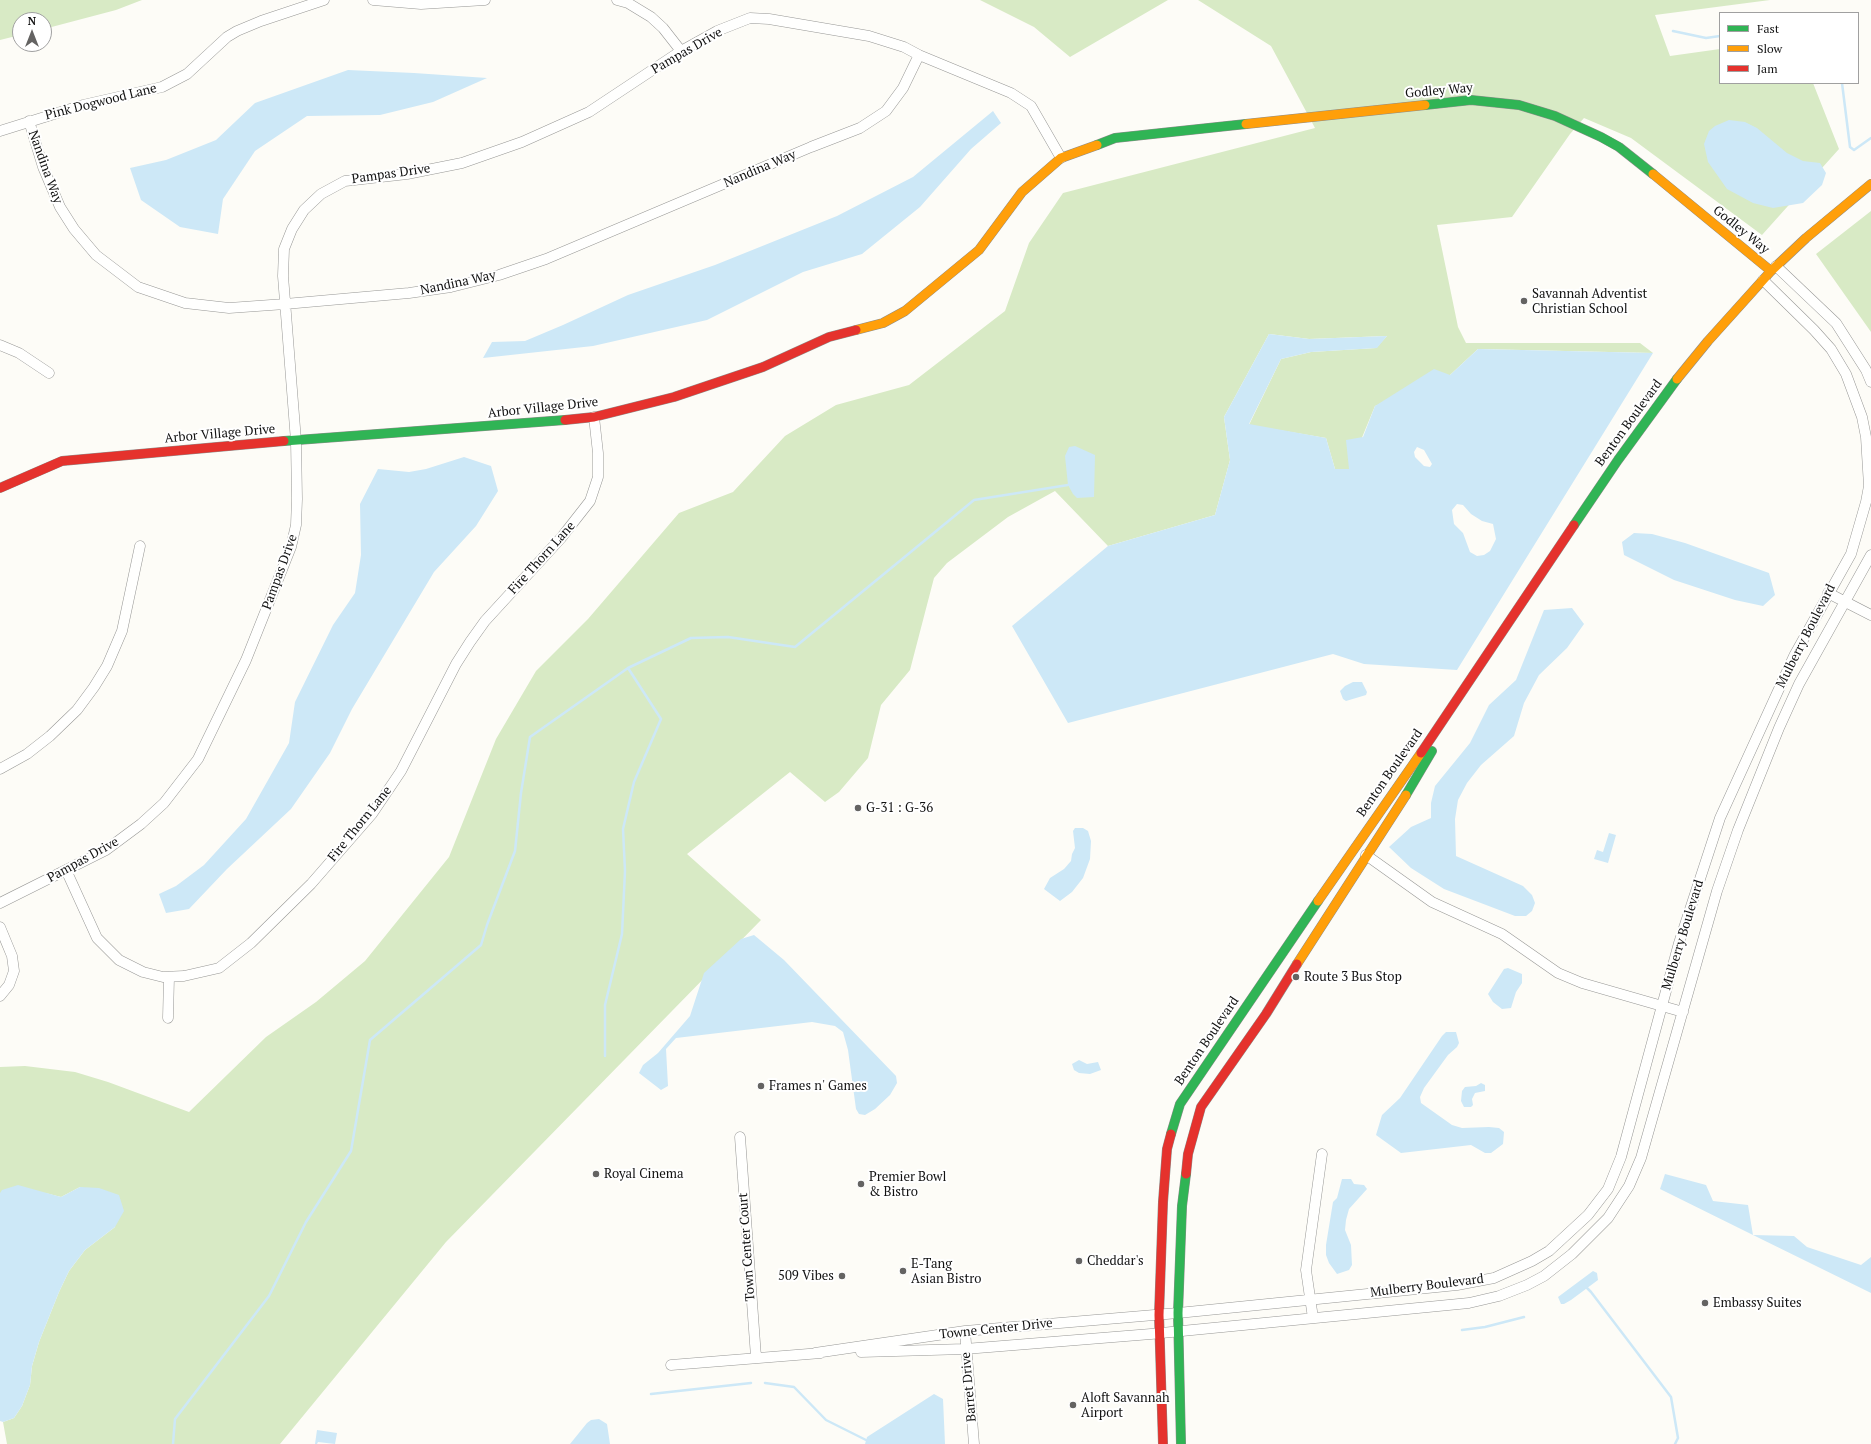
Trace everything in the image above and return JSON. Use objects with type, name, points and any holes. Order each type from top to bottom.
[{"type":"street","name":"Pink Dogwood Lane","points":[[0,131],[83,105],[143,93],[162,87],[187,74],[232,34],[261,21],[324,0]]},
{"type":"street","points":[[373,0],[421,4],[485,0]]},
{"type":"street","points":[[617,0],[629,2],[642,10],[663,28],[681,51]]},
{"type":"street","name":"Pampas Drive","points":[[0,903],[106,850],[142,824],[164,803],[198,759],[246,660],[291,547],[296,524],[296,441],[283,276],[284,249],[292,229],[304,210],[328,189],[345,181],[410,174],[462,163],[522,142],[589,112],[681,51],[716,32],[750,18],[868,36],[904,47],[919,55],[1011,93],[1031,106],[1061,158]]},
{"type":"street","name":"Nandina Way","points":[[29,121],[43,167],[60,207],[71,224],[96,255],[138,287],[184,303],[229,308],[285,304],[409,293],[451,287],[498,275],[546,259],[810,147],[860,128],[886,111],[903,88],[919,55]]},
{"type":"street","name":"Godley Way","points":[[1061,158],[1115,138],[1156,133],[1471,100],[1519,105],[1555,116],[1601,137],[1618,148],[1774,268]]},
{"type":"street","name":"Arbor Village Drive","points":[[0,488],[62,461],[225,445],[296,441],[594,417],[674,398],[763,367],[829,337],[883,323],[905,311],[979,250],[1022,192],[1061,158]]},
{"type":"street","name":"Benton Boulevard","points":[[1163,1444],[1159,1315],[1167,1149],[1180,1104],[1351,852],[1450,711],[1508,621],[1638,431],[1708,341],[1774,268],[1810,235],[1871,184]]},
{"type":"street","points":[[1774,268],[1836,323],[1863,364],[1871,382]]},
{"type":"street","name":"Mulberry Boulevard","points":[[1178,1313],[1457,1285],[1494,1278],[1532,1261],[1549,1251],[1588,1215],[1608,1189],[1621,1157],[1679,943],[1729,796],[1794,656],[1851,554],[1869,486],[1867,426],[1846,374],[1831,349],[1814,330],[1763,280]]},
{"type":"street","points":[[0,345],[19,353],[49,373]]},
{"type":"street","name":"Fire Thorn Lane","points":[[66,870],[97,938],[119,960],[143,972],[169,977],[184,976],[219,968],[251,943],[311,884],[372,814],[401,771],[456,664],[485,620],[561,538],[590,501],[598,478],[598,454],[594,417]]},
{"type":"street","points":[[0,769],[27,754],[50,736],[77,710],[94,687],[107,666],[122,631],[140,546]]},
{"type":"street","name":"Mulberry Boulevard","points":[[1160,1333],[1469,1303],[1484,1300],[1499,1296],[1544,1276],[1572,1254],[1606,1221],[1629,1186],[1641,1158],[1721,878],[1738,830],[1789,707],[1834,620],[1871,555]]},
{"type":"street","points":[[1828,593],[1871,615]]},
{"type":"street","name":"Benton Boulevard","points":[[1181,1444],[1178,1331],[1179,1265],[1184,1184],[1188,1154],[1200,1107],[1266,1014],[1399,806],[1435,747],[1450,711]]},
{"type":"street","points":[[1366,856],[1432,902],[1502,934],[1558,973],[1582,983],[1683,1012]]},
{"type":"street","points":[[0,926],[12,956],[14,971],[9,985],[0,996]]},
{"type":"street","points":[[168,1018],[169,977]]},
{"type":"street","name":"Town Center Court","points":[[740,1137],[756,1357]]},
{"type":"street","points":[[1313,1318],[1312,1300],[1306,1270],[1322,1154]]},
{"type":"street","name":"Towne Center Drive","points":[[815,1353],[965,1331],[1178,1313]]},
{"type":"street","name":"Barret Drive","points":[[965,1331],[965,1349],[974,1444]]},
{"type":"street","name":"Towne Center Drive","points":[[671,1365],[815,1353],[921,1352],[1160,1333]]},
{"type":"green space","points":[[0,0],[142,0],[116,10],[52,27],[52,12],[12,12],[12,37],[0,40]]},
{"type":"green space","points":[[980,0],[1168,0],[1070,57],[1034,27]]},
{"type":"green space","points":[[1198,0],[1770,0],[1655,15],[1670,56],[1719,49],[1719,84],[1813,84],[1839,149],[1762,235],[1631,138],[1584,118],[1570,134],[1512,217],[1437,225],[1458,327],[1466,343],[1640,343],[1653,353],[1478,349],[1450,375],[1375,406],[1349,469],[1335,469],[1326,438],[1249,425],[1281,359],[1311,352],[1376,348],[1387,336],[1309,339],[1269,334],[1224,417],[1230,460],[1215,515],[1108,546],[1055,491],[1008,517],[947,563],[934,578],[910,670],[881,705],[868,758],[839,792],[825,802],[790,772],[687,854],[761,920],[446,1242],[280,1444],[7,1444],[3,1422],[14,1418],[22,1406],[30,1385],[32,1366],[39,1342],[69,1271],[85,1250],[115,1227],[80,1187],[61,1197],[45,1193],[0,1193],[0,1067],[25,1066],[75,1072],[108,1082],[189,1112],[266,1037],[316,1002],[365,961],[449,857],[496,739],[536,671],[588,619],[679,513],[733,492],[785,436],[836,405],[909,385],[1005,311],[1029,243],[1063,193],[1315,128],[1271,46]]},
{"type":"green space","points":[[1871,211],[1871,332],[1816,254]]},
{"type":"water","points":[[348,70],[487,78],[433,102],[380,115],[307,116],[255,151],[223,199],[218,234],[180,227],[141,200],[130,168],[166,160],[216,140],[255,103]]},
{"type":"water","points":[[993,111],[1001,123],[971,149],[920,207],[862,254],[803,272],[707,320],[593,346],[483,358],[492,342],[525,341],[628,295],[715,265],[837,216],[913,177]]},
{"type":"water","points":[[1729,120],[1745,122],[1757,128],[1787,153],[1803,161],[1820,163],[1826,173],[1822,185],[1803,203],[1773,208],[1753,203],[1727,189],[1708,162],[1704,144],[1709,131],[1715,126]]},
{"type":"water","points":[[1269,334],[1309,339],[1387,336],[1377,348],[1311,352],[1281,359],[1249,424],[1326,438],[1335,469],[1349,469],[1346,440],[1363,437],[1375,406],[1434,369],[1450,375],[1478,349],[1653,353],[1457,670],[1364,664],[1333,654],[1068,723],[1012,626],[1108,546],[1215,515],[1230,460],[1224,417]],"holes":[[[1417,447],[1424,450],[1432,464],[1430,467],[1424,466],[1415,457],[1414,452]],[[1457,504],[1463,505],[1471,514],[1482,521],[1493,524],[1496,539],[1490,551],[1484,555],[1477,556],[1470,552],[1463,533],[1454,524],[1452,510]]]},
{"type":"water","points":[[1075,446],[1095,455],[1094,497],[1077,498],[1068,485],[1065,456],[1069,447]]},
{"type":"water","points":[[464,457],[491,466],[498,491],[476,526],[434,572],[352,709],[330,753],[291,809],[227,869],[189,909],[166,913],[159,894],[176,886],[204,865],[246,819],[289,743],[295,702],[333,625],[355,593],[361,555],[360,504],[378,469],[409,472],[426,469]]},
{"type":"water","points":[[1634,533],[1652,534],[1685,543],[1769,573],[1775,595],[1763,606],[1735,600],[1674,580],[1624,555],[1622,542]]},
{"type":"water","points":[[1572,608],[1584,624],[1567,648],[1539,675],[1524,703],[1514,736],[1481,765],[1467,783],[1458,800],[1455,819],[1456,856],[1523,886],[1532,895],[1535,903],[1532,911],[1526,916],[1515,916],[1444,889],[1411,868],[1389,847],[1411,827],[1431,818],[1431,803],[1435,786],[1470,743],[1489,705],[1516,680],[1544,610]]},
{"type":"water","points":[[1353,682],[1362,682],[1367,692],[1366,695],[1346,701],[1343,699],[1340,691],[1345,686]]},
{"type":"water","points":[[1075,828],[1083,828],[1088,831],[1091,841],[1090,859],[1083,878],[1072,892],[1060,901],[1044,889],[1050,878],[1064,869],[1071,861],[1075,848],[1073,831]]},
{"type":"water","points":[[1609,833],[1616,835],[1608,863],[1594,859],[1597,850],[1603,852]]},
{"type":"water","points":[[754,935],[784,960],[896,1076],[897,1083],[890,1095],[875,1109],[865,1115],[859,1114],[856,1109],[848,1050],[843,1032],[835,1026],[812,1022],[676,1038],[666,1049],[668,1086],[661,1090],[639,1073],[643,1065],[658,1053],[690,1016],[704,973],[741,939]]},
{"type":"water","points":[[1508,968],[1522,974],[1522,983],[1516,992],[1511,1008],[1502,1009],[1493,1002],[1488,994],[1504,969]]},
{"type":"water","points":[[1446,1032],[1456,1032],[1459,1043],[1457,1047],[1448,1055],[1424,1088],[1420,1097],[1421,1103],[1452,1125],[1462,1128],[1499,1128],[1504,1132],[1503,1144],[1491,1153],[1485,1153],[1471,1145],[1401,1153],[1376,1135],[1382,1115],[1400,1098]]},
{"type":"water","points":[[1079,1060],[1087,1064],[1098,1062],[1101,1070],[1090,1074],[1079,1073],[1074,1070],[1072,1064]]},
{"type":"water","points":[[1481,1083],[1485,1085],[1485,1091],[1475,1093],[1472,1099],[1473,1105],[1471,1107],[1464,1107],[1461,1101],[1462,1091],[1465,1087],[1476,1086]]},
{"type":"water","points":[[1665,1174],[1706,1185],[1713,1201],[1748,1205],[1753,1235],[1660,1189]]},
{"type":"water","points":[[1342,1179],[1351,1179],[1354,1184],[1364,1185],[1367,1189],[1349,1209],[1346,1220],[1345,1230],[1351,1245],[1352,1265],[1349,1270],[1337,1274],[1329,1263],[1326,1255],[1326,1245],[1333,1202],[1337,1198]]},
{"type":"water","points":[[18,1185],[61,1197],[80,1187],[99,1188],[119,1195],[124,1211],[115,1227],[85,1250],[69,1271],[39,1342],[32,1366],[30,1385],[22,1406],[14,1418],[3,1422],[0,1421],[0,1193],[2,1190]]},
{"type":"water","points":[[1753,1235],[1794,1236],[1807,1247],[1861,1265],[1871,1257],[1871,1293]]},
{"type":"water","points":[[1593,1271],[1597,1273],[1598,1280],[1571,1300],[1561,1304],[1558,1297]]},
{"type":"water","points":[[934,1394],[943,1399],[945,1444],[865,1444],[867,1437]]},
{"type":"water","points":[[599,1419],[607,1424],[610,1444],[570,1444],[587,1423],[591,1420]]},
{"type":"water","points":[[317,1430],[337,1433],[335,1444],[318,1442],[315,1444]]},
{"type":"waterway","points":[[1673,31],[1706,38],[1719,36]]},
{"type":"waterway","points":[[1842,84],[1850,147],[1854,150],[1871,138]]},
{"type":"waterway","points":[[628,668],[691,638],[728,637],[795,647],[974,500],[1068,485]]},
{"type":"waterway","points":[[173,1444],[175,1419],[269,1296],[306,1222],[351,1151],[370,1040],[481,945],[515,851],[521,793],[530,737],[628,668],[661,719],[634,782],[623,829],[625,871],[622,934],[605,1005],[605,1056]]},
{"type":"waterway","points":[[1587,1288],[1671,1397],[1678,1438],[1675,1444]]},
{"type":"waterway","points":[[1462,1330],[1485,1327],[1524,1317]]},
{"type":"waterway","points":[[651,1394],[751,1383]]},
{"type":"waterway","points":[[765,1383],[794,1387],[826,1420],[866,1440]]},
{"type":"traffic: fast","points":[[1425,105],[1471,100],[1519,105],[1555,116],[1601,137],[1619,147],[1653,174]]},
{"type":"traffic: fast","points":[[1097,145],[1115,138],[1246,124]]},
{"type":"traffic: fast","points":[[1574,525],[1618,460],[1677,379]]},
{"type":"traffic: fast","points":[[284,441],[565,420]]},
{"type":"traffic: fast","points":[[1406,795],[1432,751]]},
{"type":"traffic: fast","points":[[1171,1134],[1180,1104],[1318,901]]},
{"type":"traffic: fast","points":[[1181,1444],[1178,1313],[1182,1206],[1186,1174]]},
{"type":"traffic: slow","points":[[1246,124],[1425,105]]},
{"type":"traffic: slow","points":[[856,330],[883,323],[905,311],[979,250],[1022,192],[1061,158],[1097,145]]},
{"type":"traffic: slow","points":[[1653,174],[1771,271]]},
{"type":"traffic: slow","points":[[1677,379],[1708,341],[1771,271],[1806,238],[1871,184]]},
{"type":"traffic: slow","points":[[1318,901],[1421,753]]},
{"type":"traffic: slow","points":[[1297,964],[1406,795]]},
{"type":"traffic: jam","points":[[565,420],[594,417],[674,397],[763,367],[829,337],[856,330]]},
{"type":"traffic: jam","points":[[0,488],[62,461],[284,441]]},
{"type":"traffic: jam","points":[[1421,753],[1574,525]]},
{"type":"traffic: jam","points":[[1186,1174],[1188,1154],[1201,1107],[1266,1014],[1297,964]]},
{"type":"traffic: jam","points":[[1163,1444],[1159,1315],[1163,1202],[1167,1149],[1171,1134]]},
{"type":"place","name":"Savannah Adventist Christian School","points":[[1524,301]]},
{"type":"place","name":"G-31 : G-36","points":[[858,808]]},
{"type":"place","name":"Route 3 Bus Stop","points":[[1296,977]]},
{"type":"place","name":"Frames n' Games","points":[[761,1086]]},
{"type":"place","name":"Royal Cinema","points":[[596,1174]]},
{"type":"place","name":"Premier Bowl & Bistro","points":[[861,1184]]},
{"type":"place","name":"Cheddar's","points":[[1079,1261]]},
{"type":"place","name":"E-Tang Asian Bistro","points":[[903,1271]]},
{"type":"place","name":"509 Vibes","points":[[842,1276]]},
{"type":"place","name":"Embassy Suites","points":[[1705,1303]]},
{"type":"place","name":"Aloft Savannah Airport","points":[[1073,1405]]}]
